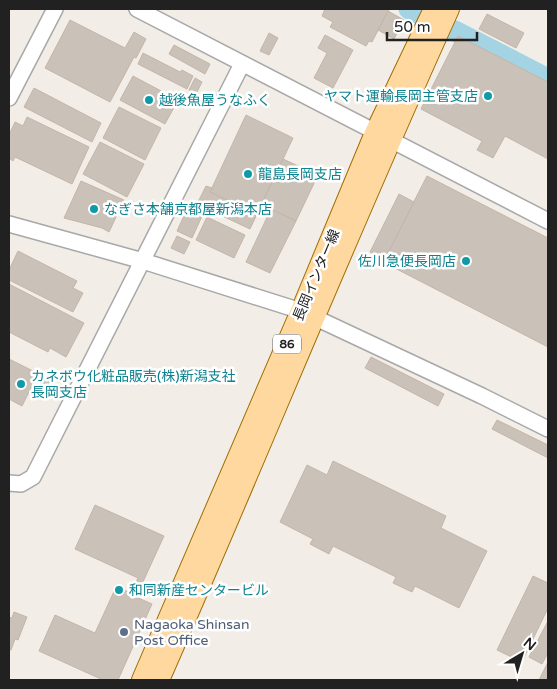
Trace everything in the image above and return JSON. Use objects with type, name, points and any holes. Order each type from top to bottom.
[{"type":"main road","name":"長岡インター線","points":[[159,680],[434,9]]},
{"type":"main road","name":"長岡インター線","points":[[382,136],[450,9]]},
{"type":"main road","name":"長岡インター線","points":[[142,680],[308,314]]},
{"type":"street","points":[[9,98],[55,9]]},
{"type":"street","points":[[137,9],[548,221]]},
{"type":"street","points":[[9,483],[21,484],[33,477],[242,64]]},
{"type":"street","points":[[9,224],[143,261],[308,314],[548,429]]},
{"type":"building","points":[[325,9],[389,9],[372,42],[369,41],[366,46],[330,27],[333,22],[322,16]]},
{"type":"building","points":[[388,11],[404,20],[394,39],[378,30]]},
{"type":"building","points":[[487,14],[524,33],[516,48],[479,29]]},
{"type":"building","points":[[70,20],[125,48],[134,32],[146,39],[110,102],[45,68]]},
{"type":"building","points":[[269,33],[278,38],[269,55],[260,51]]},
{"type":"building","points":[[325,35],[353,50],[333,88],[314,78],[327,53],[318,48]]},
{"type":"building","name":"ヤマト運輸長岡主管支店","points":[[458,36],[548,82],[548,159],[505,136],[493,158],[477,150],[482,141],[421,109]]},
{"type":"building","points":[[174,45],[210,64],[205,74],[169,54]]},
{"type":"building","points":[[143,53],[180,72],[182,70],[193,76],[187,89],[138,64]]},
{"type":"building","name":"越後魚屋うなふく","points":[[133,76],[178,100],[165,124],[120,100]]},
{"type":"building","points":[[195,78],[202,82],[195,96],[189,90]]},
{"type":"building","points":[[34,88],[101,123],[92,142],[24,107]]},
{"type":"building","points":[[119,107],[161,128],[145,160],[103,138]]},
{"type":"building","name":"龍島長岡支店","points":[[246,115],[293,138],[257,214],[210,192]]},
{"type":"building","points":[[27,117],[89,147],[72,184],[15,157],[13,161],[9,158],[9,135],[15,122],[23,126]]},
{"type":"building","points":[[100,142],[144,164],[127,197],[83,174]]},
{"type":"building","points":[[283,159],[318,175],[296,221],[261,205]]},
{"type":"building","name":"佐川急便長岡店","points":[[427,176],[548,238],[548,347],[383,262]]},
{"type":"building","name":"なぎさ本舗京都屋新潟本店","points":[[81,181],[124,200],[109,232],[102,228],[64,218]]},
{"type":"building","points":[[206,186],[212,188],[210,192],[257,214],[250,229],[197,204]]},
{"type":"building","points":[[399,194],[414,202],[385,259],[370,252]]},
{"type":"building","points":[[188,207],[203,214],[192,238],[177,231]]},
{"type":"building","points":[[271,209],[296,221],[270,273],[246,262]]},
{"type":"building","points":[[207,217],[245,235],[234,258],[196,240]]},
{"type":"building","points":[[177,236],[190,242],[184,254],[171,248]]},
{"type":"building","points":[[18,251],[77,281],[73,288],[83,293],[73,312],[9,280],[9,270]]},
{"type":"building","points":[[9,284],[84,323],[66,357],[50,348],[48,352],[9,332]]},
{"type":"building","points":[[371,357],[444,394],[438,406],[365,368]]},
{"type":"building","name":"カネボウ化粧品販売(株)新潟支社 長岡支店","points":[[9,359],[53,381],[50,387],[35,380],[22,406],[9,399]]},
{"type":"building","points":[[497,420],[548,445],[548,458],[492,429]]},
{"type":"building","points":[[333,461],[446,516],[441,528],[487,551],[459,608],[415,586],[412,592],[393,583],[396,577],[333,546],[329,554],[310,544],[313,539],[280,522],[307,465],[327,475]]},
{"type":"building","name":"和同新産センタービル","points":[[95,505],[164,536],[136,597],[152,604],[118,680],[103,680],[39,651],[55,615],[95,633],[116,587],[131,593],[138,578],[75,549]]},
{"type":"building","points":[[533,576],[548,583],[548,608],[522,662],[497,650]]},
{"type":"building","points":[[14,612],[27,617],[18,640],[15,639],[11,650],[9,650],[9,617],[12,618]]},
{"type":"building","points":[[548,621],[548,653],[542,664],[529,657]]},
{"type":"building","points":[[548,662],[548,680],[539,680]]},
{"type":"waterway","points":[[409,9],[416,13]]},
{"type":"waterway","points":[[455,31],[548,79]]},
{"type":"place","name":"ヤマト運輸長岡主管支店","points":[[488,96]]},
{"type":"place","name":"越後魚屋うなふく","points":[[149,100]]},
{"type":"place","name":"龍島長岡支店","points":[[248,174]]},
{"type":"place","name":"なぎさ本舗京都屋新潟本店","points":[[94,209]]},
{"type":"place","name":"佐川急便長岡店","points":[[466,261]]},
{"type":"place","name":"カネボウ化粧品販売(株)新潟支社 長岡支店","points":[[21,384]]},
{"type":"place","name":"和同新産センタービル","points":[[119,590]]},
{"type":"place","name":"Nagaoka Shinsan Post Office","points":[[124,632]]}]
